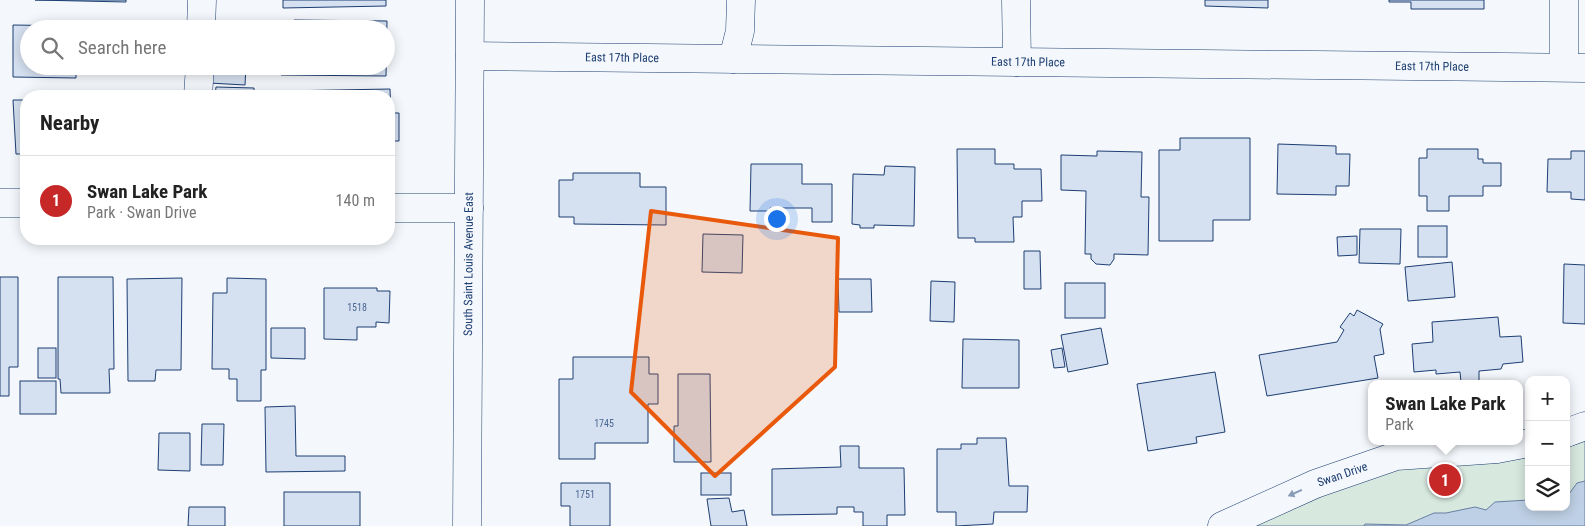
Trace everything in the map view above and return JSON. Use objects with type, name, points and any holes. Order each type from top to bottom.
[{"type":"street","points":[[201,20],[202,0]]},
{"type":"street","name":"South Saint Louis Avenue East","points":[[467,526],[470,0]]},
{"type":"street","points":[[733,59],[740,31],[742,0]]},
{"type":"street","points":[[1016,0],[1017,62]]},
{"type":"street","points":[[1564,0],[1575,67]]},
{"type":"street","name":"East 17th Place","points":[[470,56],[1575,67]]},
{"type":"street","points":[[198,90],[199,75]]},
{"type":"street","points":[[0,202],[20,203]]},
{"type":"street","points":[[395,208],[469,208]]},
{"type":"street","points":[[1570,432],[1585,426]]},
{"type":"street","name":"Swan Drive","points":[[1222,526],[1315,484],[1396,456],[1496,449],[1518,445]]},
{"type":"highlighted area","points":[[651,211],[838,238],[835,367],[715,476],[631,392]]},
{"type":"shaded area","points":[[1585,441],[1585,526],[1255,526],[1347,485],[1377,474],[1410,467],[1495,463],[1525,458],[1525,511],[1570,511],[1570,447]]},
{"type":"water","points":[[1585,481],[1585,526],[1364,526],[1365,524],[1406,525],[1434,513],[1446,513],[1475,507],[1486,510],[1495,502],[1525,500],[1525,511],[1570,511],[1570,493],[1577,483]]},
{"type":"building","points":[[35,0],[126,0],[126,2]]},
{"type":"building","points":[[283,0],[386,0],[386,6],[283,8]]},
{"type":"building","points":[[1205,0],[1268,0],[1268,8],[1205,6]]},
{"type":"building","points":[[1389,0],[1484,0],[1484,9],[1411,9],[1411,2],[1389,2]]},
{"type":"building","points":[[13,25],[20,25],[20,75],[76,75],[76,78],[13,77]]},
{"type":"building","points":[[209,75],[246,75],[245,85],[209,83]]},
{"type":"building","points":[[281,75],[386,75],[386,76]]},
{"type":"building","points":[[216,87],[254,88],[254,90],[216,90]]},
{"type":"building","points":[[390,89],[390,90],[336,90]]},
{"type":"building","points":[[13,100],[20,100],[20,154],[16,154]]},
{"type":"building","points":[[395,113],[399,113],[399,141],[395,141]]},
{"type":"building","points":[[1180,138],[1250,138],[1250,220],[1213,220],[1213,241],[1159,241],[1159,150],[1180,150]]},
{"type":"building","points":[[1278,144],[1336,146],[1336,154],[1350,154],[1349,186],[1336,186],[1336,195],[1277,194]]},
{"type":"building","points":[[957,149],[995,149],[995,164],[1014,164],[1014,169],[1041,169],[1042,201],[1022,201],[1022,217],[1013,217],[1014,242],[975,242],[975,238],[958,238]]},
{"type":"building","points":[[1427,149],[1478,149],[1478,159],[1483,159],[1483,163],[1501,163],[1501,186],[1483,186],[1483,196],[1449,196],[1449,211],[1427,211],[1427,196],[1419,196],[1419,158],[1427,158]]},
{"type":"building","points":[[1097,151],[1142,152],[1141,197],[1149,197],[1148,255],[1114,254],[1114,259],[1110,265],[1096,264],[1091,259],[1091,254],[1085,254],[1086,191],[1061,190],[1061,155],[1097,156]]},
{"type":"building","points":[[1571,151],[1585,151],[1585,200],[1571,199],[1571,192],[1547,192],[1548,159],[1571,159]]},
{"type":"building","points":[[751,164],[802,164],[802,184],[832,184],[832,222],[812,222],[812,208],[770,208],[770,211],[750,211]]},
{"type":"building","points":[[885,166],[915,167],[914,226],[874,225],[874,228],[860,228],[860,225],[852,224],[853,174],[884,175]]},
{"type":"building","points":[[573,173],[640,173],[640,187],[666,187],[666,225],[574,224],[574,217],[559,217],[559,180],[573,180]]},
{"type":"building","points":[[1418,226],[1447,226],[1447,257],[1418,257]]},
{"type":"building","points":[[1360,229],[1401,229],[1400,264],[1359,263]]},
{"type":"building","points":[[703,234],[743,235],[742,273],[702,272]]},
{"type":"building","points":[[1357,236],[1357,255],[1338,256],[1337,237]]},
{"type":"building","points":[[1024,251],[1040,251],[1041,289],[1024,289]]},
{"type":"building","points":[[1452,262],[1455,297],[1408,301],[1405,267]]},
{"type":"building","points":[[1564,264],[1585,265],[1585,324],[1563,323]]},
{"type":"building","points":[[0,277],[18,277],[18,367],[9,367],[9,396],[0,396]]},
{"type":"building","points":[[58,277],[113,277],[114,369],[109,369],[110,393],[61,393],[60,379],[58,379]]},
{"type":"building","points":[[182,278],[181,370],[156,370],[155,381],[128,381],[127,279]]},
{"type":"building","points":[[227,278],[266,279],[266,370],[261,370],[261,401],[237,401],[237,379],[229,379],[229,369],[212,369],[213,293],[227,293]]},
{"type":"building","points":[[838,279],[871,279],[872,312],[839,312]]},
{"type":"building","points":[[931,281],[955,282],[954,322],[930,321]]},
{"type":"building","points":[[1065,283],[1105,283],[1105,318],[1065,318]]},
{"type":"building","points":[[324,288],[377,288],[377,291],[390,291],[389,323],[376,322],[376,327],[357,327],[357,340],[324,339]]},
{"type":"building","points":[[1357,310],[1383,324],[1380,329],[1384,354],[1374,356],[1378,378],[1267,396],[1259,355],[1337,342],[1344,330],[1340,327],[1350,313],[1354,316]]},
{"type":"building","points":[[1498,317],[1500,337],[1521,336],[1523,362],[1503,364],[1501,369],[1479,371],[1479,380],[1461,380],[1460,372],[1436,374],[1436,370],[1414,372],[1412,344],[1433,342],[1432,322]]},
{"type":"building","points":[[271,328],[305,328],[305,359],[271,358]]},
{"type":"building","points":[[1101,328],[1108,364],[1068,372],[1061,335]]},
{"type":"building","points":[[963,339],[1019,340],[1019,388],[962,388]]},
{"type":"building","points":[[38,348],[56,348],[56,378],[38,378]]},
{"type":"building","points":[[1062,348],[1065,367],[1054,368],[1051,350]]},
{"type":"building","points":[[573,357],[649,357],[649,374],[658,374],[658,404],[648,404],[648,443],[595,443],[595,459],[559,459],[559,379],[573,379]]},
{"type":"building","points":[[1215,372],[1225,432],[1196,437],[1197,443],[1148,451],[1137,384]]},
{"type":"building","points":[[678,374],[710,374],[711,462],[674,462],[674,426],[678,426]]},
{"type":"building","points":[[20,381],[56,381],[56,414],[20,414]]},
{"type":"building","points":[[295,406],[296,456],[345,456],[345,471],[266,472],[265,407]]},
{"type":"building","points":[[202,424],[224,424],[223,465],[201,465]]},
{"type":"building","points":[[159,433],[190,433],[190,471],[158,470]]},
{"type":"building","points":[[977,438],[1006,438],[1009,486],[1028,486],[1027,512],[994,512],[993,524],[956,526],[956,512],[937,512],[937,449],[961,449],[961,444],[977,444]]},
{"type":"building","points":[[840,446],[859,446],[859,468],[904,468],[905,515],[887,515],[887,526],[863,526],[863,512],[854,512],[854,507],[837,507],[837,514],[772,515],[772,469],[841,467]]},
{"type":"building","points":[[701,473],[731,473],[731,495],[701,495]]},
{"type":"building","points":[[561,483],[610,483],[610,526],[570,526],[570,506],[561,506]]},
{"type":"building","points":[[284,492],[360,492],[360,526],[284,526]]},
{"type":"building","points":[[729,498],[732,512],[744,510],[747,526],[711,526],[707,499]]},
{"type":"building","points":[[189,507],[225,507],[225,526],[188,526]]},
{"type":"place","name":"Swan Lake Park","points":[[1445,480]]}]
